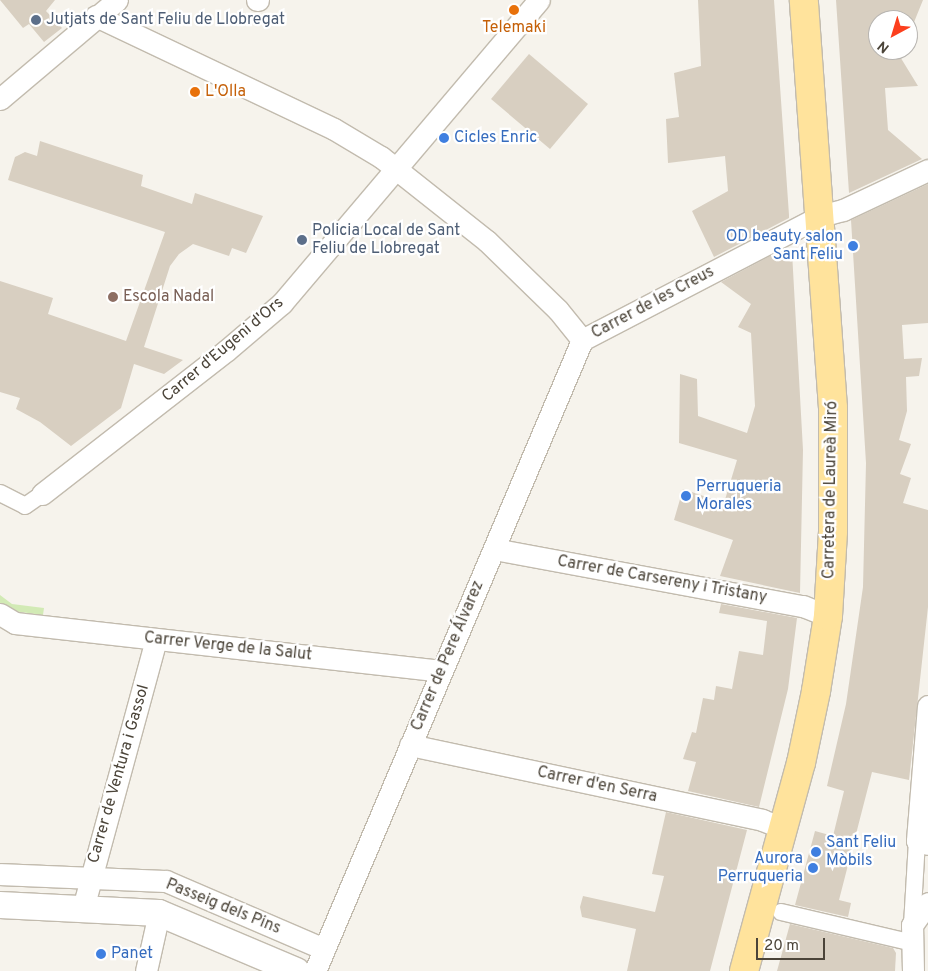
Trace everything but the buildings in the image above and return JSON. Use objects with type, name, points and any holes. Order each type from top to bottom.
[{"type":"main road","name":"Carretera de Laureà Miró","points":[[744,971],[783,828],[816,691],[828,616],[834,531],[833,408],[804,0]]},
{"type":"street","points":[[0,99],[117,0]]},
{"type":"street","name":"Carrer d'Eugeni d'Ors","points":[[42,494],[228,350],[282,303],[539,0]]},
{"type":"street","name":"Carrer de les Creus","points":[[96,16],[334,129],[395,168],[487,241],[558,310],[582,340],[820,216],[843,210],[928,170]]},
{"type":"street","name":"Carrer de Pere Álvarez","points":[[315,971],[582,340]]},
{"type":"street","points":[[0,492],[25,506],[42,494]]},
{"type":"street","name":"Carrer de Carsereny i Tristany","points":[[494,549],[803,606],[828,616]]},
{"type":"street","name":"Carrer Verge de la Salut","points":[[7,619],[156,640],[441,671]]},
{"type":"street","name":"Carrer de Ventura i Gassol","points":[[83,908],[156,640]]},
{"type":"street","points":[[913,971],[908,933],[922,843],[928,706]]},
{"type":"street","name":"Carrer d'en Serra","points":[[410,745],[762,820],[783,828]]},
{"type":"street","name":"Passeig dels Pins","points":[[0,874],[166,881],[324,949]]},
{"type":"street","points":[[908,933],[928,903]]},
{"type":"street","name":"Passeig dels Pins","points":[[0,905],[159,913],[296,971]]},
{"type":"street","points":[[781,912],[908,933]]},
{"type":"street","points":[[146,971],[159,913]]},
{"type":"green space","points":[[0,595],[12,604],[44,608],[43,615],[13,611],[0,604]]},
{"type":"place","name":"Telemaki","points":[[514,10]]},
{"type":"place","name":"Jutjats de Sant Feliu de Llobregat","points":[[36,20]]},
{"type":"place","name":"L'Olla","points":[[195,92]]},
{"type":"place","name":"Cicles Enric","points":[[444,138]]},
{"type":"place","name":"Policia Local de Sant Feliu de Llobregat","points":[[302,240]]},
{"type":"place","name":"OD beauty salon Sant Feliu","points":[[853,246]]},
{"type":"place","name":"Escola Nadal","points":[[113,297]]},
{"type":"place","name":"Perruqueria Morales","points":[[686,496]]},
{"type":"place","name":"Sant Feliu Mòbils","points":[[816,852]]},
{"type":"place","name":"Aurora Perruqueria","points":[[813,868]]},
{"type":"place","name":"Panet","points":[[101,954]]}]
